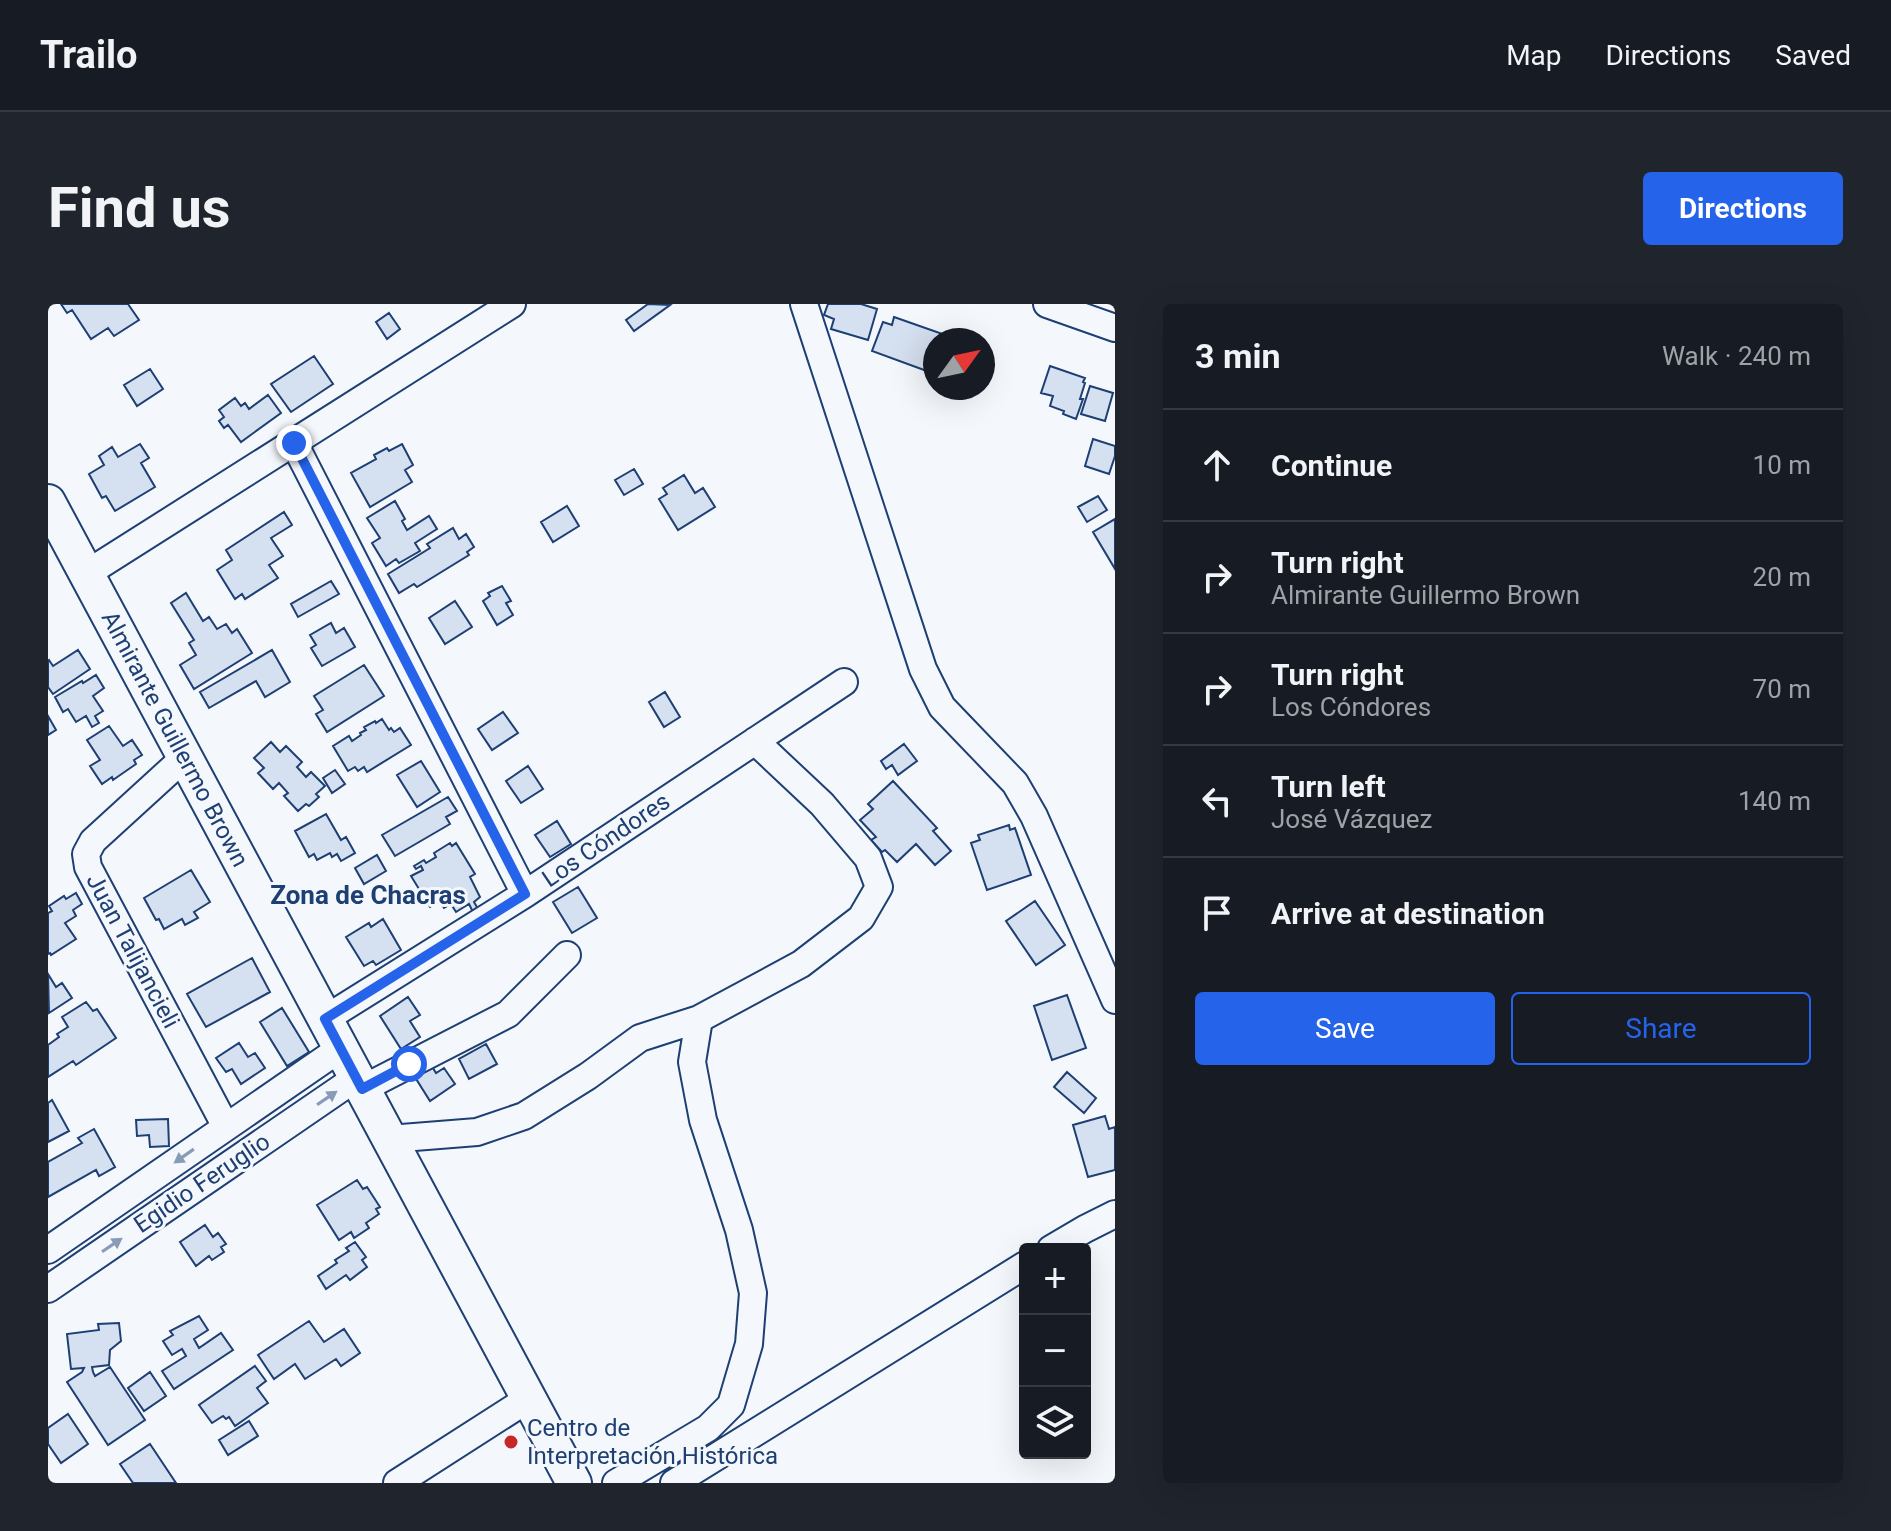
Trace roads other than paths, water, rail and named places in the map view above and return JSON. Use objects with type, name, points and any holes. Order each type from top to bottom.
[{"type":"main road","name":"Almirante Guillermo Brown","points":[[48,502],[574,1483]]},
{"type":"street","points":[[86,574],[512,304]]},
{"type":"street","points":[[804,304],[923,669],[942,707],[1015,783],[1034,816],[1115,1000]]},
{"type":"street","points":[[1047,304],[1115,328]]},
{"type":"street","points":[[294,443],[525,894]]},
{"type":"street","name":"Los Cóndores","points":[[346,1059],[525,894],[844,682]]},
{"type":"street","points":[[389,1139],[477,1132],[524,1116],[588,1076],[640,1038],[699,1019],[801,964],[861,918],[879,887],[868,858],[822,804],[755,741]]},
{"type":"street","name":"Juan Talijancieli","points":[[185,757],[93,841],[86,854],[88,867],[226,1127]]},
{"type":"street","points":[[346,1059],[508,1014],[567,955]]},
{"type":"street","points":[[616,1483],[708,1428],[731,1405],[749,1344],[753,1293],[739,1230],[703,1120],[692,1062],[699,1019]]},
{"type":"street","name":"Egidio Feruglio","points":[[48,1250],[226,1127],[346,1059]]},
{"type":"street","name":"Egidio Feruglio","points":[[48,1288],[346,1059]]},
{"type":"street","points":[[1061,1243],[1115,1214]]},
{"type":"street","points":[[674,1483],[1019,1269]]},
{"type":"street","points":[[397,1483],[528,1399]]},
{"type":"place","name":"Centro de Interpretación Histórica","points":[[511,1442]]},
{"type":"district","name":"Zona de Chacras","points":[[368,895]]}]
